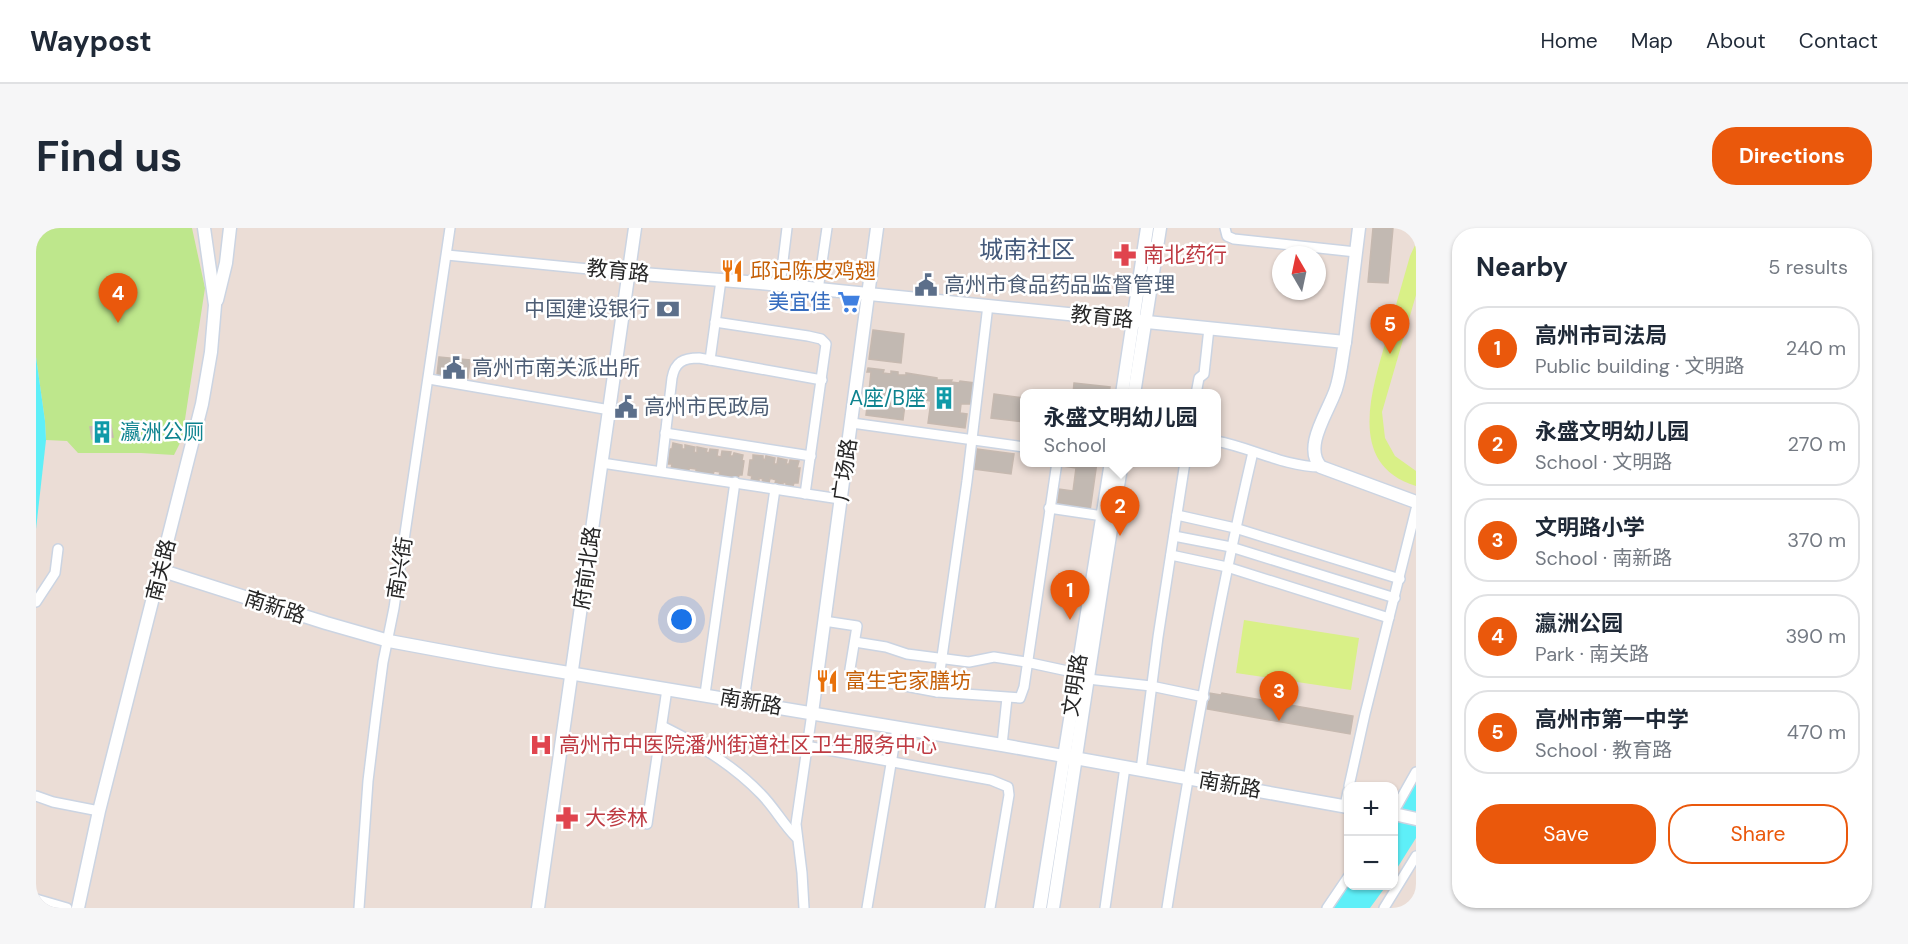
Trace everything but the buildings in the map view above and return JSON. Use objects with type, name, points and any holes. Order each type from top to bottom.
[{"type":"street","name":"南关路","points":[[78,908],[99,811],[202,404],[212,352],[215,305],[204,228]]},
{"type":"street","points":[[215,305],[226,263],[230,228]]},
{"type":"street","name":"南兴街","points":[[359,908],[369,770],[383,662],[389,641],[450,228]]},
{"type":"street","name":"府前北路","points":[[538,908],[635,228]]},
{"type":"street","points":[[780,285],[787,228]]},
{"type":"street","points":[[818,290],[827,228]]},
{"type":"street","name":"广场路","points":[[812,713],[877,228]]},
{"type":"street","points":[[1134,389],[1147,228]]},
{"type":"street","points":[[1123,389],[1160,228]]},
{"type":"street","points":[[1226,228],[1227,236],[1234,239],[1356,252]]},
{"type":"street","points":[[1321,467],[1315,459],[1315,440],[1338,386],[1359,228]]},
{"type":"street","name":"教育路","points":[[447,255],[988,305],[1345,342]]},
{"type":"street","points":[[710,360],[721,280]]},
{"type":"street","points":[[937,692],[988,305]]},
{"type":"street","points":[[715,322],[808,336],[824,341],[826,347],[806,494]]},
{"type":"street","points":[[1197,389],[1199,378],[1204,374],[1209,328]]},
{"type":"street","points":[[661,471],[674,368],[683,360],[694,358],[710,360],[822,380]]},
{"type":"street","points":[[429,379],[610,410]]},
{"type":"street","points":[[852,423],[1020,446]]},
{"type":"street","points":[[665,433],[811,456]]},
{"type":"street","points":[[1221,442],[1302,467],[1321,467],[1416,502]]},
{"type":"street","points":[[1167,908],[1227,567],[1253,452]]},
{"type":"street","points":[[602,463],[840,499]]},
{"type":"street","points":[[824,621],[857,626],[850,669],[852,676],[937,692],[1019,699],[1022,696],[1056,467]]},
{"type":"street","name":"文明路","points":[[1053,908],[1077,758],[1082,676],[1110,467]]},
{"type":"street","name":"文明路","points":[[1040,908],[1063,756],[1099,599],[1121,467]]},
{"type":"street","points":[[1141,770],[1151,686],[1184,467]]},
{"type":"street","points":[[705,694],[735,482]]},
{"type":"street","points":[[744,701],[775,489]]},
{"type":"street","points":[[1049,508],[1103,516]]},
{"type":"street","points":[[1351,782],[1416,509]]},
{"type":"street","points":[[1177,515],[1235,528],[1400,579]]},
{"type":"street","points":[[1174,536],[1231,547],[1395,598]]},
{"type":"street","points":[[36,602],[55,573],[58,549]]},
{"type":"street","points":[[1171,555],[1227,567],[1389,618]]},
{"type":"street","name":"南新路","points":[[160,570],[389,641],[1344,805]]},
{"type":"street","points":[[855,642],[886,646],[907,654],[975,662],[989,657],[1026,662],[1082,676],[1204,696]]},
{"type":"street","points":[[647,824],[667,689]]},
{"type":"street","points":[[1002,745],[1007,698]]},
{"type":"street","points":[[804,908],[802,873],[796,837],[796,810],[812,713]]},
{"type":"street","points":[[662,726],[701,748],[744,779],[762,795],[796,837]]},
{"type":"street","points":[[867,908],[897,728]]},
{"type":"street","points":[[806,746],[991,780],[1008,787],[1010,795],[990,908]]},
{"type":"street","points":[[1105,908],[1125,767]]},
{"type":"street","points":[[1398,810],[1416,772]]},
{"type":"street","points":[[36,796],[53,802],[99,811]]},
{"type":"street","points":[[1398,814],[1416,819]]},
{"type":"street","points":[[1384,908],[1416,856]]},
{"type":"street","points":[[1326,908],[1344,883]]},
{"type":"street","points":[[39,899],[67,908]]},
{"type":"green space","points":[[36,228],[192,228],[205,288],[182,439],[174,455],[78,453],[67,441],[46,440],[36,357]]},
{"type":"green space","points":[[1416,243],[1416,295],[1382,412],[1385,438],[1395,456],[1416,471],[1416,486],[1394,476],[1380,461],[1372,444],[1370,424],[1371,403],[1380,360],[1410,256]]},
{"type":"green space","points":[[1244,620],[1359,638],[1351,690],[1236,673]]},
{"type":"water","points":[[36,357],[46,440],[36,529]]},
{"type":"water","points":[[1416,782],[1416,838],[1398,867],[1398,836],[1398,811]]},
{"type":"water","points":[[1344,890],[1383,890],[1370,908],[1333,908]]},
{"type":"place","name":"南北药行","points":[[1125,255]]},
{"type":"place","name":"邱记陈皮鸡翅","points":[[732,271]]},
{"type":"place","name":"高州市食品药品监督管理","points":[[926,285]]},
{"type":"place","name":"美宜佳","points":[[849,302]]},
{"type":"place","name":"中国建设银行","points":[[668,309]]},
{"type":"place","name":"瀛洲公园","points":[[118,323]]},
{"type":"place","name":"高州市第一中学","points":[[1390,354]]},
{"type":"place","name":"高州市南关派出所","points":[[454,368]]},
{"type":"place","name":"A座/B座","points":[[944,398]]},
{"type":"place","name":"高州市民政局","points":[[626,407]]},
{"type":"place","name":"瀛洲公厕","points":[[102,432]]},
{"type":"place","name":"永盛文明幼儿园","points":[[1120,536]]},
{"type":"place","name":"高州市司法局","points":[[1070,620]]},
{"type":"place","name":"富生宅家膳坊","points":[[827,681]]},
{"type":"place","name":"文明路小学","points":[[1279,721]]},
{"type":"place","name":"高州市中医院潘州街道社区卫生服务中心","points":[[541,745]]},
{"type":"place","name":"大参林","points":[[567,818]]},
{"type":"district","name":"城南社区","points":[[1027,249]]}]
